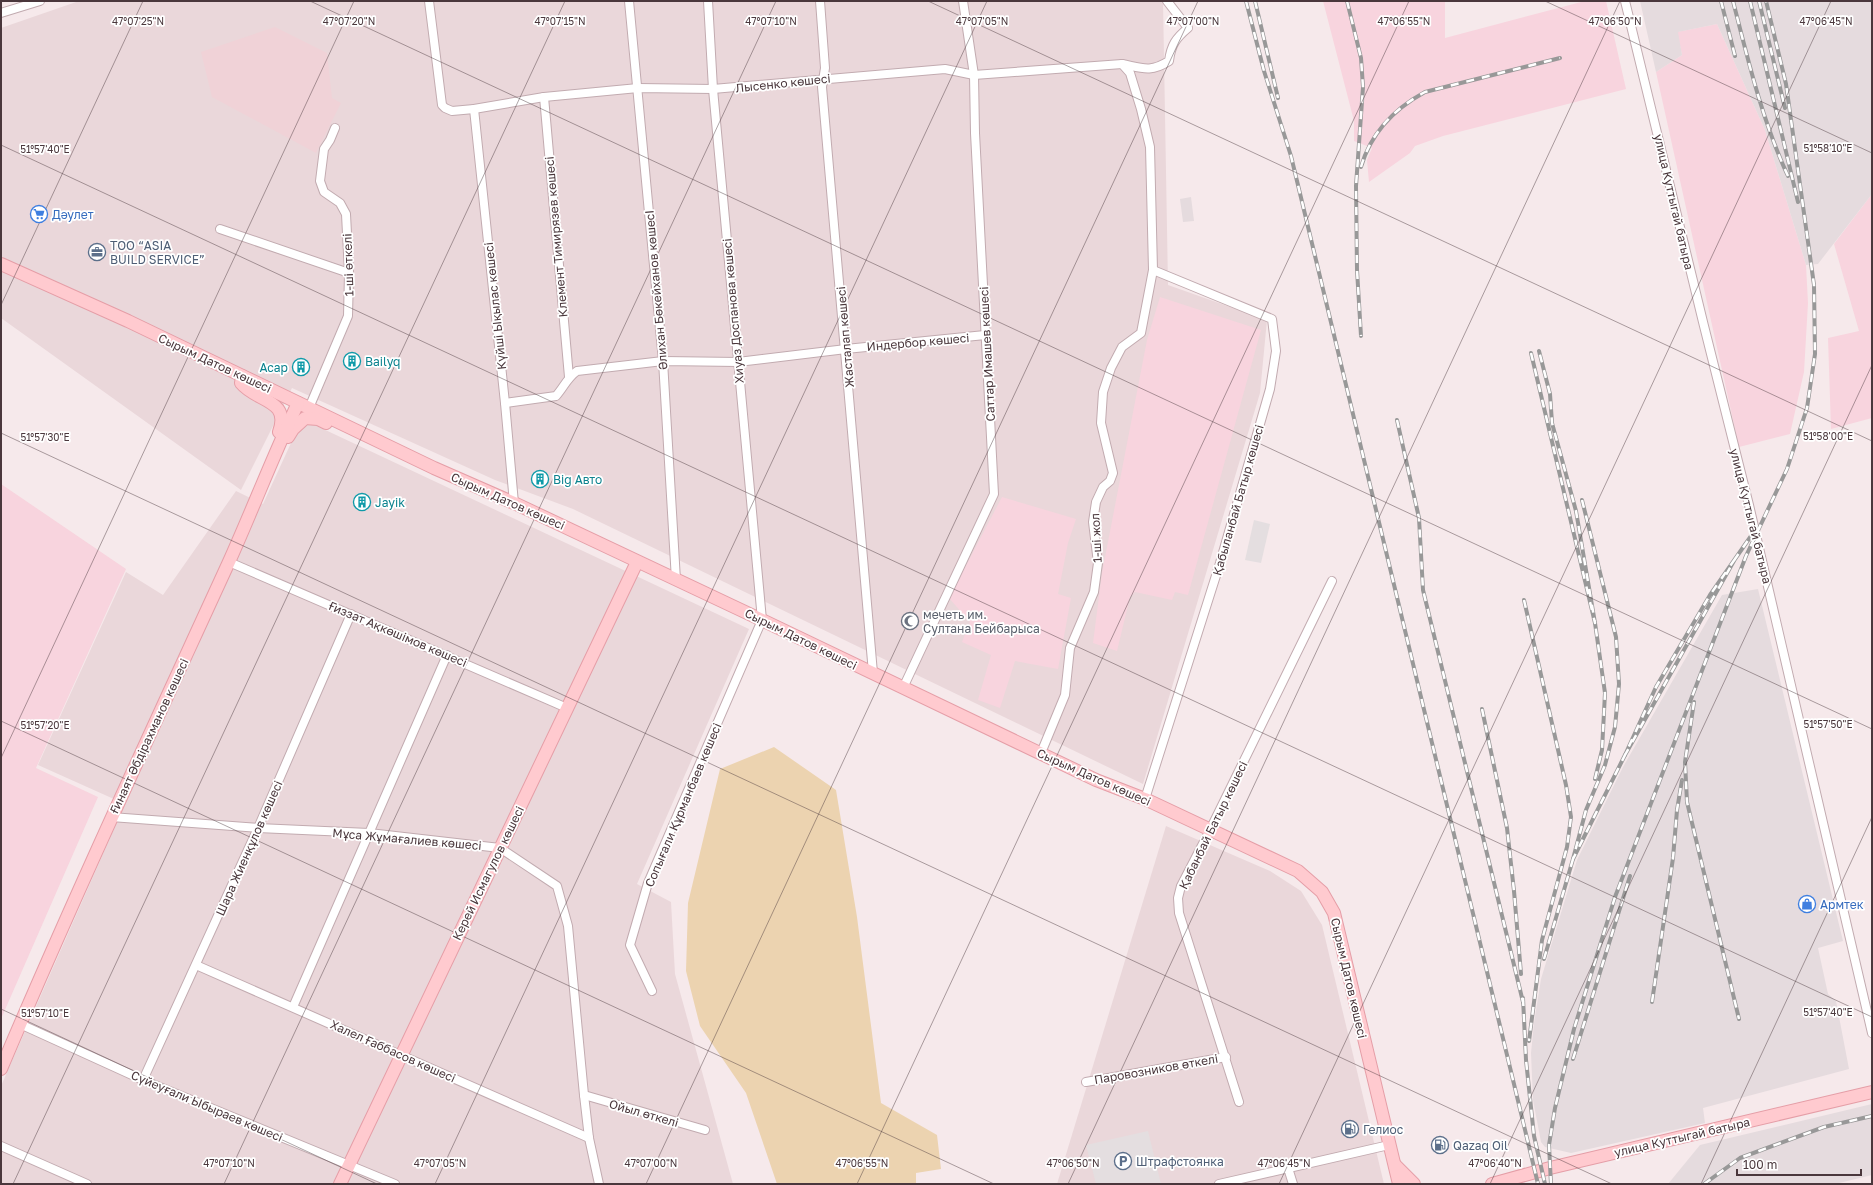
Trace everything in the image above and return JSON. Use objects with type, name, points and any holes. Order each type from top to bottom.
[{"type":"main road","name":"Сырым Датов көшесі","points":[[1,264],[128,321],[434,468],[514,503],[1096,780],[1145,799],[1298,870],[1322,892],[1334,913],[1399,1184]]},
{"type":"main road","points":[[242,376],[241,383],[273,404],[279,410],[282,418],[271,460]]},
{"type":"main road","name":"Ғинаят Әбдірахманов көшесі","points":[[1,1069],[52,948],[229,562],[271,460],[298,403]]},
{"type":"main road","points":[[271,460],[293,430],[305,418],[318,420],[344,432],[351,433],[358,431]]},
{"type":"main road","name":"Керей Исмагулов көшесі","points":[[340,1184],[637,562]]},
{"type":"main road","name":"улица Куттыгай батыра","points":[[1492,1184],[1550,1168],[1872,1092]]},
{"type":"main road","points":[[1394,1163],[1414,1184]]},
{"type":"street","points":[[1,13],[40,1]]},
{"type":"street","name":"Лысенко көшесі","points":[[429,1],[442,105],[452,111],[474,109],[544,97],[638,88],[713,89],[945,69],[974,75],[1122,64]]},
{"type":"street","name":"Әлихан Бөкейханов көшесI","points":[[629,1],[663,361],[676,580]]},
{"type":"street","name":"Хиуаз Доспанова көшесі","points":[[708,1],[713,89],[762,620]]},
{"type":"street","name":"Жасталап көшесі","points":[[820,1],[825,68],[822,87],[846,349],[872,673]]},
{"type":"street","name":"Саттар Имашев көшесі","points":[[903,688],[994,494],[975,133],[974,75],[963,1]]},
{"type":"street","points":[[1122,64],[1145,69],[1158,68],[1169,61],[1170,50],[1176,39],[1188,28],[1167,1]]},
{"type":"street","name":"улица Куттыгай батыра","points":[[1625,1],[1749,505],[1872,1033]]},
{"type":"street","points":[[1122,64],[1130,73],[1141,109],[1150,148],[1153,270]]},
{"type":"street","name":"Клемент Тимирязев көшесі","points":[[544,97],[569,376]]},
{"type":"street","name":"Күйші Ықылас көшесі","points":[[474,109],[514,503]]},
{"type":"street","name":"1-ші өткелі","points":[[309,408],[348,316],[349,273],[346,214],[340,202],[324,192],[320,182],[324,149],[335,128]]},
{"type":"street","points":[[220,229],[349,273]]},
{"type":"street","name":"1-ші жол","points":[[1041,754],[1065,695],[1070,648],[1094,592],[1098,563],[1093,522],[1096,502],[1102,487],[1110,481],[1114,473],[1101,423],[1103,392],[1111,368],[1122,347],[1141,333],[1153,270]]},
{"type":"street","name":"Қабыланбай Батыр көшесі","points":[[1145,799],[1220,564],[1270,389],[1276,351],[1272,320],[1153,270]]},
{"type":"street","name":"Индербор көшесі","points":[[569,376],[577,371],[663,361],[738,362],[985,335]]},
{"type":"street","points":[[505,403],[556,396],[569,376]]},
{"type":"street","name":"Ғиззат Ақкөшімов көшесi","points":[[229,562],[567,708]]},
{"type":"street","name":"Қабанбай Батыр көшесі","points":[[1239,1102],[1226,1057],[1179,913],[1178,898],[1181,886],[1332,581]]},
{"type":"street","name":"Шара Жиенқұлов көшесі","points":[[142,1080],[258,828],[351,614]]},
{"type":"street","name":"Сопығали Құрманбаев көшесі","points":[[652,991],[630,945],[648,883],[762,620]]},
{"type":"street","points":[[293,1007],[447,655]]},
{"type":"street","name":"Мұса Жұмағалиев көшесі","points":[[112,817],[258,828],[369,834],[500,848],[557,886],[568,926],[589,1138],[600,1184]]},
{"type":"street","name":"Халел Ғаббасов көшесі","points":[[196,965],[589,1138]]},
{"type":"street","name":"Сүйеуғали Ыбыраев көшесi","points":[[20,1024],[142,1080],[395,1184]]},
{"type":"street","name":"Паровозников өткелі","points":[[1086,1082],[1226,1057]]},
{"type":"street","name":"Ойыл өткелі","points":[[584,1095],[705,1130]]},
{"type":"street","points":[[1219,1184],[1389,1145]]},
{"type":"street","points":[[1,1146],[86,1184]]},
{"type":"street","points":[[1288,1168],[1293,1184]]},
{"type":"shaded area","points":[[79,1],[1163,1],[1168,285],[1267,320],[1260,393],[1143,784],[573,509],[495,480],[292,388],[241,490],[1,318],[1,28]]},
{"type":"shaded area","points":[[1323,1],[1445,1],[1445,38],[1585,1],[1606,1],[1626,89],[1443,136],[1415,146],[1410,153],[1369,182],[1367,160],[1372,148],[1354,141],[1354,121]]},
{"type":"shaded area","points":[[1640,1],[1872,1],[1872,194],[1818,264],[1806,265],[1765,130],[1717,24],[1678,32],[1682,55],[1656,72]]},
{"type":"shaded area","points":[[1717,24],[1765,130],[1806,265],[1808,303],[1804,372],[1790,434],[1739,447],[1656,72],[1682,55],[1677,32]]},
{"type":"shaded area","points":[[275,27],[327,53],[332,98],[341,103],[316,153],[212,97],[201,52]]},
{"type":"shaded area","points":[[1872,194],[1872,418],[1831,429],[1828,338],[1859,331],[1834,244]]},
{"type":"shaded area","points":[[1191,197],[1194,221],[1183,222],[1180,199]]},
{"type":"shaded area","points":[[1160,297],[1261,330],[1188,595],[1175,592],[1172,600],[1135,592],[1130,597],[1117,651],[1093,643],[1102,573],[1147,340]]},
{"type":"shaded area","points":[[302,419],[749,629],[637,884],[671,902],[675,974],[733,1184],[1,1184],[1,1086],[125,804],[38,765],[126,572],[163,595],[236,491],[263,504]]},
{"type":"shaded area","points":[[1,484],[126,569],[36,768],[98,797],[1,1019]]},
{"type":"shaded area","points":[[1002,497],[1076,519],[1068,543],[1058,594],[1071,598],[1058,669],[1015,661],[1000,708],[978,700],[991,655],[962,642],[970,622],[949,598]]},
{"type":"shaded area","points":[[1254,520],[1270,524],[1261,563],[1245,560]]},
{"type":"shaded area","points":[[1758,589],[1843,941],[1818,948],[1828,994],[1836,1001],[1849,1069],[1703,1108],[1705,1123],[1571,1153],[1545,1147],[1541,1142],[1533,1100],[1531,1053],[1534,1023],[1541,979],[1577,860],[1623,767],[1722,595]]},
{"type":"shaded area","points":[[774,747],[836,790],[857,917],[881,1103],[937,1135],[941,1169],[916,1173],[916,1184],[777,1184],[746,1093],[700,1026],[686,971],[688,903],[720,769]]},
{"type":"shaded area","points":[[1166,826],[1270,871],[1301,891],[1322,925],[1384,1184],[1057,1184]]},
{"type":"shaded area","points":[[1872,1104],[1872,1175],[1835,1184],[1668,1184],[1700,1145]]},
{"type":"shaded area","name":"Штрафстоянка","points":[[1148,1131],[1161,1184],[1096,1184],[1086,1145]]},
{"type":"railway","points":[[1246,1],[1264,71],[1291,156],[1538,1184]]},
{"type":"railway","points":[[1255,1],[1278,98]]},
{"type":"railway","points":[[1347,1],[1361,58],[1363,87],[1356,186],[1357,270],[1361,336]]},
{"type":"railway","points":[[1721,1],[1735,56]]},
{"type":"railway","points":[[1733,1],[1763,112],[1788,176]]},
{"type":"railway","points":[[1750,1],[1798,202]]},
{"type":"railway","points":[[1759,1],[1785,108]]},
{"type":"railway","points":[[1551,1184],[1549,1145],[1555,1108],[1574,1029],[1615,897],[1746,556],[1787,469],[1807,408],[1815,354],[1814,285],[1786,84],[1766,1]]},
{"type":"railway","points":[[1361,167],[1365,154],[1377,132],[1403,106],[1425,92],[1560,58]]},
{"type":"railway","points":[[1531,353],[1595,623],[1576,511],[1552,423],[1550,394],[1539,351]]},
{"type":"railway","points":[[1397,420],[1419,518],[1423,590],[1523,1002]]},
{"type":"railway","points":[[1582,500],[1616,637],[1619,684],[1615,727],[1605,765],[1586,810],[1573,859],[1625,755]]},
{"type":"railway","points":[[1735,559],[1710,595],[1656,687],[1625,755],[1735,559],[1751,536]]},
{"type":"railway","points":[[1524,600],[1566,785],[1571,817],[1567,847],[1542,940],[1529,1041]]},
{"type":"railway","points":[[1595,623],[1605,693],[1602,750],[1595,779]]},
{"type":"railway","points":[[1694,702],[1685,762],[1687,802],[1739,1019]]},
{"type":"railway","points":[[1482,709],[1507,828],[1521,974]]},
{"type":"railway","points":[[1652,1002],[1673,858],[1677,810],[1682,780]]},
{"type":"railway","points":[[1544,959],[1573,859]]},
{"type":"railway","points":[[1573,1059],[1630,876]]},
{"type":"railway","points":[[1523,998],[1526,1060],[1534,1136],[1545,1184]]},
{"type":"railway","points":[[1704,1184],[1740,1158],[1824,1127],[1872,1116]]},
{"type":"place","name":"Дәулет","points":[[39,214]]},
{"type":"place","name":"TOO “ASIA BUILD SERVICE”","points":[[97,252]]},
{"type":"place","name":"Bailyq","points":[[352,361]]},
{"type":"place","name":"Асар","points":[[301,367]]},
{"type":"place","name":"Big Авто","points":[[540,479]]},
{"type":"place","name":"Jayik","points":[[362,502]]},
{"type":"place","name":"мечеть им. Султана Бейбарыса","points":[[910,621]]},
{"type":"place","name":"Армтек","points":[[1807,904]]},
{"type":"place","name":"Гелиос","points":[[1350,1129]]},
{"type":"place","name":"Qazaq Oil","points":[[1440,1145]]},
{"type":"place","name":"Штрафстоянка","points":[[1123,1161]]}]
